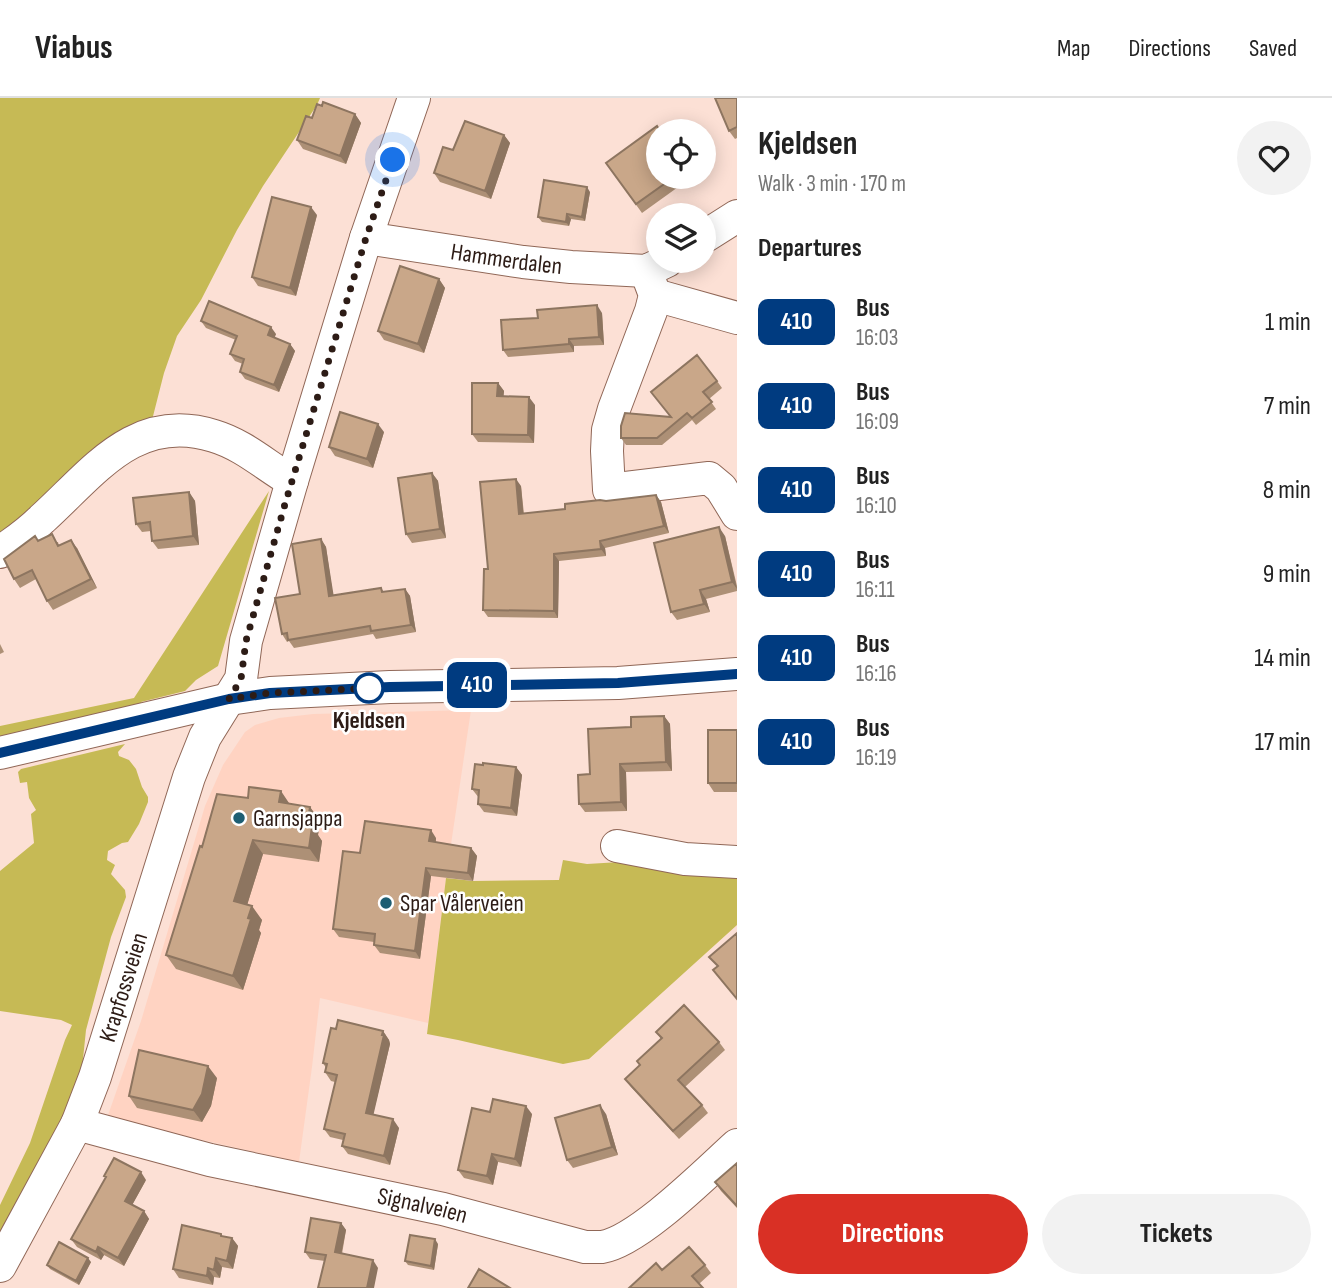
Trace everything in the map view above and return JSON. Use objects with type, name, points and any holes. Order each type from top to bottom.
[{"type":"street","name":"Krapfossveien","points":[[0,1266],[77,1124],[95,1077],[189,777],[205,737],[241,679],[246,641],[292,481],[366,238],[414,98]]},
{"type":"street","points":[[716,229],[737,216]]},
{"type":"street","name":"Hammerdalen","points":[[366,238],[523,262],[656,275],[737,318]]},
{"type":"street","points":[[656,275],[651,311],[608,430],[609,490],[709,478],[721,488],[737,514]]},
{"type":"street","points":[[0,552],[41,521],[113,453],[156,432],[189,431],[213,435],[260,459],[292,481]]},
{"type":"street","points":[[0,753],[229,699],[270,693],[390,687],[618,683],[737,674]]},
{"type":"street","points":[[617,846],[685,859],[737,862]]},
{"type":"street","name":"Signalveien","points":[[77,1124],[210,1160],[443,1209],[585,1247],[603,1247],[622,1240],[642,1227],[737,1145]]},
{"type":"shaded area","points":[[0,98],[320,98],[263,186],[201,300],[177,336],[150,428],[0,545]]},
{"type":"shaded area","points":[[269,491],[218,666],[196,680],[185,691],[141,702],[143,705],[0,740],[0,726],[134,698]]},
{"type":"shaded area","points":[[471,710],[428,1023],[320,998],[299,1162],[107,1118],[141,1021],[205,806],[223,765],[245,732],[255,725],[279,718],[313,714]]},
{"type":"shaded area","points":[[125,744],[118,752],[119,756],[129,760],[136,769],[148,802],[128,842],[108,851],[107,860],[115,865],[111,874],[125,890],[126,897],[111,937],[86,1030],[83,1059],[85,1065],[71,1104],[0,1234],[0,1205],[30,1143],[72,1025],[61,1020],[0,1011],[0,871],[34,843],[31,814],[36,810],[29,798],[27,782],[20,783],[18,772],[21,769]]},
{"type":"shaded area","points":[[563,860],[587,864],[653,860],[737,872],[737,925],[589,1059],[563,1064],[427,1034],[446,878],[473,881],[559,880]]},
{"type":"building","points":[[715,98],[737,98],[737,127],[729,131]]},
{"type":"building","points":[[323,102],[355,114],[340,156],[297,140],[306,116],[312,118],[317,104],[322,106]]},
{"type":"building","points":[[465,121],[504,135],[485,191],[434,173],[443,147],[453,150]]},
{"type":"building","points":[[646,134],[646,189],[657,189],[636,204],[606,163]]},
{"type":"building","points":[[544,180],[587,187],[582,217],[567,214],[566,222],[538,217]]},
{"type":"building","points":[[272,197],[311,207],[290,288],[252,277]]},
{"type":"building","points":[[400,266],[439,279],[418,344],[378,331]]},
{"type":"building","points":[[209,301],[271,327],[268,335],[290,344],[274,385],[240,372],[244,359],[230,354],[237,336],[201,321]]},
{"type":"building","points":[[597,305],[599,337],[569,339],[569,344],[503,350],[501,320],[538,318],[537,310]]},
{"type":"building","points":[[697,355],[717,381],[703,392],[712,402],[692,418],[687,413],[657,438],[621,438],[625,413],[671,417],[651,392]]},
{"type":"building","points":[[472,383],[498,383],[497,396],[529,397],[528,435],[472,434]]},
{"type":"building","points":[[340,412],[378,424],[367,459],[329,447]]},
{"type":"building","points":[[432,473],[440,529],[406,534],[398,478]]},
{"type":"building","points":[[516,479],[519,514],[565,509],[565,504],[656,495],[664,526],[600,541],[601,549],[554,554],[554,611],[483,610],[484,569],[488,569],[480,482]]},
{"type":"building","points":[[189,492],[193,536],[152,541],[150,522],[136,524],[133,498]]},
{"type":"building","points":[[719,527],[732,582],[700,590],[704,604],[671,612],[654,543]]},
{"type":"building","points":[[52,534],[58,546],[71,540],[91,579],[47,601],[32,570],[14,579],[4,559],[35,536],[38,541]]},
{"type":"building","points":[[321,539],[329,596],[381,588],[382,592],[405,589],[411,625],[371,631],[370,626],[288,640],[287,633],[282,634],[275,598],[300,594],[292,544]]},
{"type":"building","points":[[664,716],[666,762],[620,764],[621,802],[579,804],[578,775],[590,774],[588,729],[631,727],[631,717]]},
{"type":"building","points":[[708,730],[737,730],[737,783],[708,783]]},
{"type":"building","points":[[475,764],[516,767],[511,808],[478,804],[479,790],[472,789]]},
{"type":"building","points":[[249,787],[281,791],[279,802],[310,807],[307,826],[312,827],[309,848],[253,840],[234,901],[252,906],[248,918],[251,919],[233,976],[166,955],[217,794],[248,798]]},
{"type":"building","name":"Spar Vålerveien","points":[[365,821],[431,830],[429,841],[471,848],[468,873],[426,868],[415,951],[374,945],[375,934],[333,929],[343,851],[360,853]]},
{"type":"building","points":[[737,933],[737,999],[713,970],[718,966],[709,957]]},
{"type":"building","points":[[684,1005],[719,1042],[678,1080],[702,1105],[673,1131],[625,1079],[640,1065],[637,1061],[662,1038],[656,1032]]},
{"type":"building","points":[[338,1020],[383,1031],[366,1113],[393,1119],[384,1156],[342,1146],[345,1134],[324,1129],[337,1075],[325,1072],[327,1064],[323,1063],[331,1028],[336,1029]]},
{"type":"building","points":[[139,1050],[208,1066],[202,1094],[193,1110],[129,1096]]},
{"type":"building","points":[[493,1099],[526,1106],[515,1159],[492,1154],[487,1176],[458,1170],[472,1108],[490,1112]]},
{"type":"building","points":[[600,1105],[612,1147],[567,1160],[555,1118]]},
{"type":"building","points":[[114,1158],[141,1172],[125,1201],[144,1211],[118,1258],[98,1247],[96,1252],[71,1239]]},
{"type":"building","points":[[737,1163],[737,1206],[715,1182]]},
{"type":"building","points":[[311,1218],[341,1223],[335,1252],[373,1260],[367,1288],[318,1288],[326,1255],[305,1252]]},
{"type":"building","points":[[182,1225],[232,1238],[227,1261],[216,1258],[214,1270],[208,1268],[207,1276],[173,1269]]},
{"type":"building","points":[[410,1235],[435,1239],[431,1266],[405,1261]]},
{"type":"building","points":[[59,1242],[88,1258],[76,1281],[47,1265]]},
{"type":"building","points":[[689,1247],[705,1265],[692,1276],[703,1288],[629,1288],[656,1263],[662,1270]]},
{"type":"building","points":[[479,1269],[510,1288],[468,1288]]},
{"type":"bus line","name":"410","points":[[0,753],[229,699],[270,693],[390,687],[618,683],[737,674]]},
{"type":"place","name":"Kjeldsen","points":[[369,688]]},
{"type":"place","name":"Garnsjappa","points":[[239,818]]},
{"type":"place","name":"Spar Vålerveien","points":[[386,903]]},
{"type":"route","points":[[369,688],[374,688],[270,693],[229,699],[241,679],[246,641],[285,504],[366,238],[393,160]]}]
